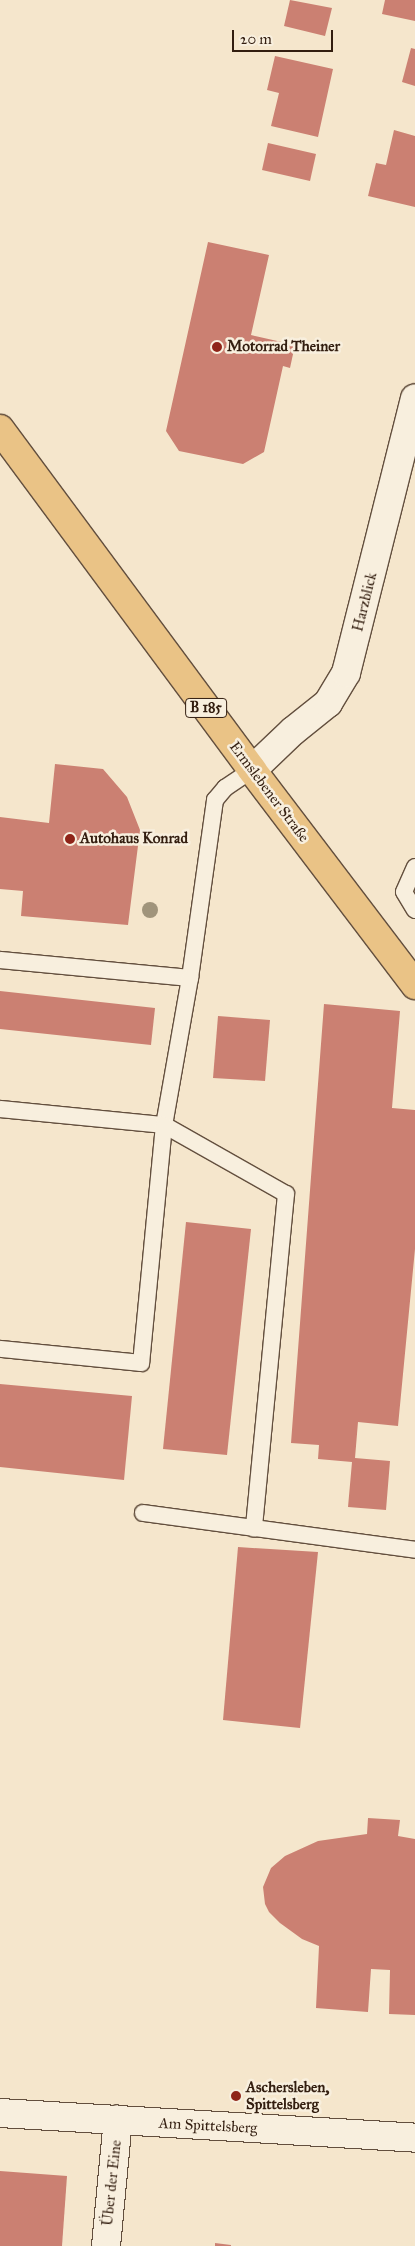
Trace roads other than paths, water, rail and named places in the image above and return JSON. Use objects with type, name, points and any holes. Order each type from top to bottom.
[{"type":"main road","name":"Ermslebener Straße","points":[[0,429],[252,770],[414,982]]},
{"type":"street","name":"Harzblick","points":[[252,770],[293,730],[328,703],[346,673],[415,399]]},
{"type":"street","name":"Am Spittelsberg","points":[[0,2113],[415,2138]]},
{"type":"street","name":"Über der Eine","points":[[106,2246],[118,2120]]},
{"type":"lane","points":[[0,1349],[141,1364],[164,1126],[190,978],[215,800],[225,788],[252,770]]},
{"type":"lane","points":[[415,867],[404,892],[415,910]]},
{"type":"lane","points":[[0,960],[190,978]]},
{"type":"lane","points":[[0,1109],[164,1126],[286,1194],[254,1528]]},
{"type":"lane","points":[[143,1513],[415,1550]]},
{"type":"place","name":"Motorrad Theiner","points":[[217,347]]},
{"type":"place","name":"Autohaus Konrad","points":[[70,839]]},
{"type":"place","name":"Aschersleben, Spittelsberg","points":[[236,2096]]}]
